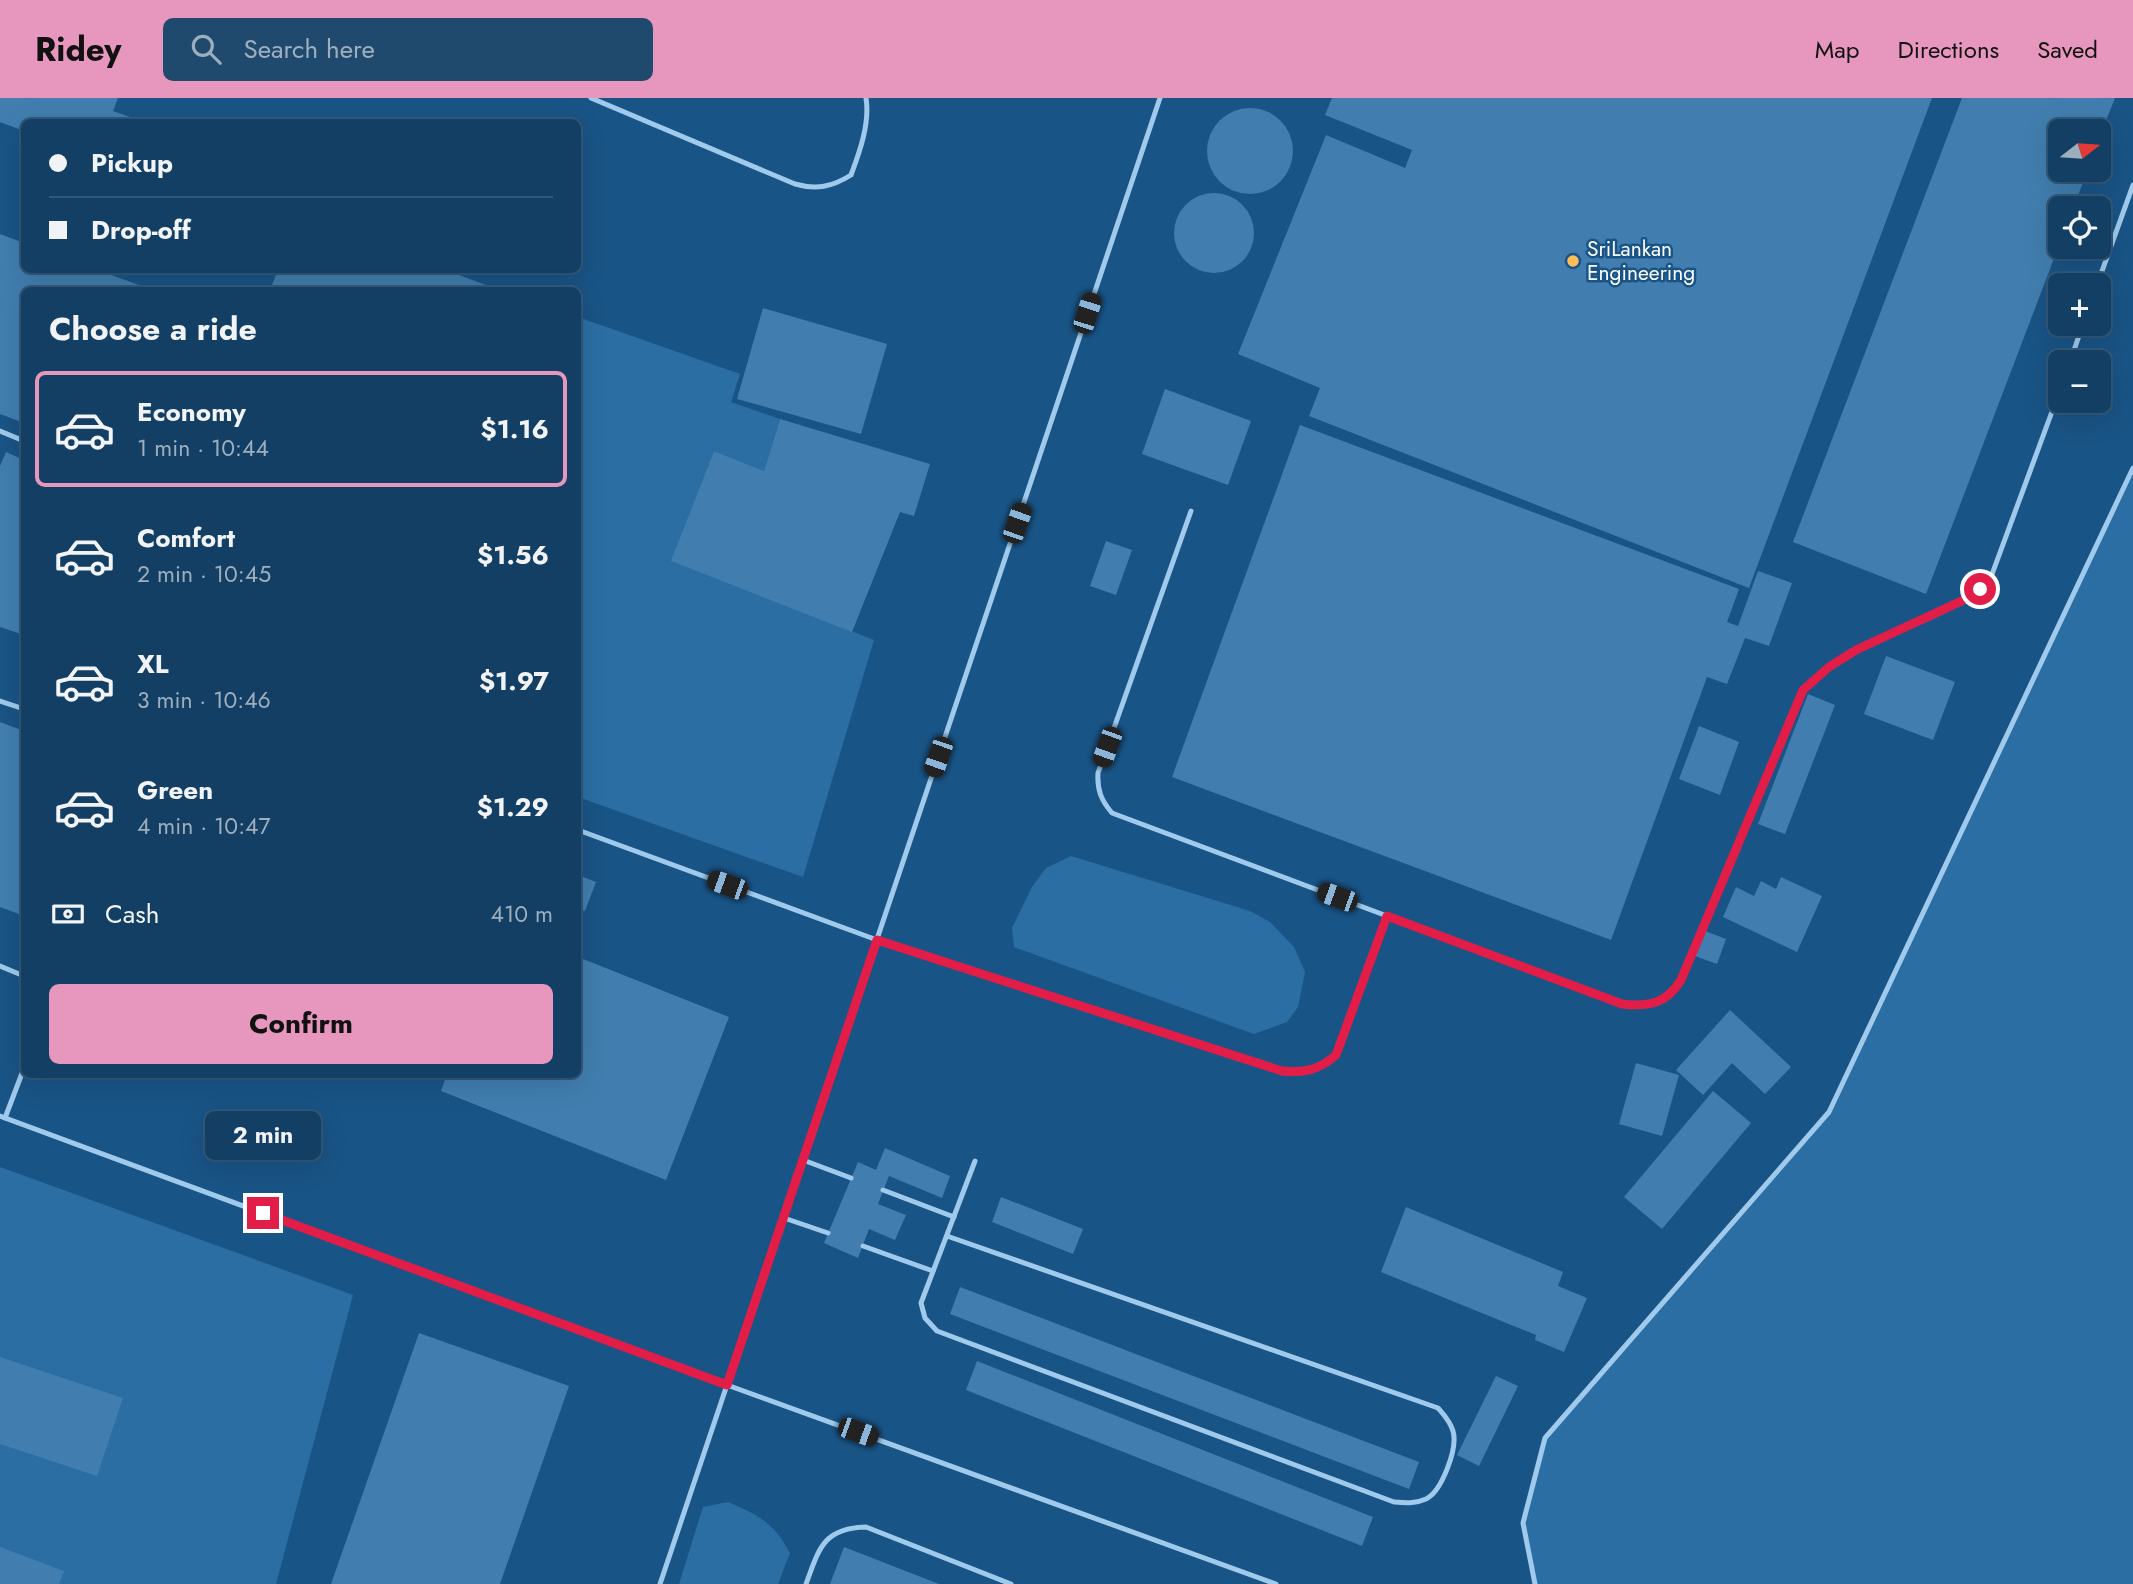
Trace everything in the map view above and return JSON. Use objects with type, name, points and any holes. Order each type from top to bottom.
[{"type":"lane","points":[[591,98],[810,188],[826,187],[851,175],[860,151],[868,110],[866,98]]},
{"type":"lane","points":[[660,1584],[1160,98]]},
{"type":"lane","points":[[2101,273],[2133,185]]},
{"type":"lane","points":[[1191,511],[1098,773],[1100,796],[1112,813],[1622,1004],[1643,1006],[1668,996],[1681,980],[1803,690],[1829,667],[1847,656],[1968,598],[1991,577],[2052,413]]},
{"type":"lane","points":[[0,431],[21,440]]},
{"type":"lane","points":[[1535,1584],[1522,1523],[1545,1438],[1829,1112],[2133,468]]},
{"type":"lane","points":[[0,701],[21,708]]},
{"type":"lane","points":[[581,831],[877,940],[1282,1071],[1298,1073],[1325,1065],[1336,1055],[1387,916]]},
{"type":"lane","points":[[0,966],[21,975]]},
{"type":"lane","points":[[21,1076],[2,1117],[727,1385],[1276,1584]]},
{"type":"lane","points":[[803,1160],[851,1178]]},
{"type":"lane","points":[[947,1236],[1438,1408],[1449,1420],[1454,1432],[1454,1452],[1436,1492],[1414,1503],[1394,1502],[937,1331],[925,1318],[921,1303],[975,1161]]},
{"type":"lane","points":[[883,1190],[954,1217]]},
{"type":"lane","points":[[784,1218],[828,1233]]},
{"type":"lane","points":[[863,1246],[933,1270]]},
{"type":"lane","points":[[806,1584],[821,1544],[837,1532],[854,1527],[866,1527],[1011,1584]]},
{"type":"shaded area","points":[[581,318],[740,374],[731,402],[780,419],[764,471],[714,451],[672,561],[874,640],[803,877],[581,798]]},
{"type":"shaded area","points":[[2133,468],[2133,1584],[1535,1584],[1523,1523],[1545,1438],[1829,1112]]},
{"type":"shaded area","points":[[1071,856],[1250,911],[1270,922],[1294,947],[1305,972],[1298,1007],[1287,1022],[1254,1034],[1014,947],[1012,928],[1032,887],[1046,868]]},
{"type":"shaded area","points":[[0,1167],[353,1295],[276,1584],[0,1584]]},
{"type":"shaded area","points":[[728,1502],[765,1521],[784,1542],[790,1553],[778,1584],[679,1584],[703,1507]]},
{"type":"building","points":[[0,98],[118,98],[113,111],[136,119],[21,119],[21,130],[0,122]]},
{"type":"building","name":"SriLankan Engineering","points":[[1332,98],[1932,98],[1749,588],[1309,416],[1320,388],[1238,354],[1326,135],[1405,168],[1412,150],[1325,115]]},
{"type":"building","points":[[1962,98],[2115,98],[2107,119],[2048,119],[2048,182],[2083,182],[2078,196],[2048,196],[2048,259],[2054,259],[1926,594],[1793,542]]},
{"type":"building","points":[[1250,108],[1266,112],[1280,121],[1289,135],[1293,151],[1289,167],[1280,181],[1266,190],[1250,194],[1234,190],[1220,181],[1211,167],[1207,151],[1211,135],[1220,121],[1234,112]]},
{"type":"building","points":[[1214,193],[1229,196],[1242,205],[1251,218],[1254,233],[1251,248],[1242,261],[1229,270],[1214,273],[1199,270],[1186,261],[1177,248],[1174,233],[1177,218],[1186,205],[1199,196]]},
{"type":"building","points":[[0,234],[21,242],[21,273],[105,273],[145,287],[21,287],[21,422],[0,414]]},
{"type":"building","points":[[277,273],[454,273],[491,287],[271,287]]},
{"type":"building","points":[[763,308],[887,344],[861,434],[737,399]]},
{"type":"building","points":[[1165,389],[1251,421],[1228,485],[1142,454]]},
{"type":"building","points":[[780,419],[930,464],[914,516],[900,512],[852,632],[671,561],[714,451],[764,471]]},
{"type":"building","points":[[1300,425],[1739,589],[1727,622],[1738,626],[1758,571],[1792,583],[1769,646],[1745,638],[1727,684],[1707,677],[1611,940],[1172,777]]},
{"type":"building","points":[[6,452],[21,459],[21,634],[0,627],[0,466]]},
{"type":"building","points":[[1106,541],[1132,550],[1116,595],[1090,586]]},
{"type":"building","points":[[1886,656],[1955,682],[1933,740],[1864,714]]},
{"type":"building","points":[[1808,694],[1835,705],[1785,834],[1758,824]]},
{"type":"building","points":[[0,722],[21,730],[21,915],[0,907]]},
{"type":"building","points":[[1699,726],[1739,742],[1720,795],[1679,779]]},
{"type":"building","points":[[581,876],[596,882],[585,911],[581,909]]},
{"type":"building","points":[[1781,877],[1822,896],[1797,952],[1723,917],[1736,887],[1754,896],[1761,881],[1776,889]]},
{"type":"building","points":[[1705,931],[1726,939],[1717,964],[1695,956]]},
{"type":"building","points":[[581,958],[729,1017],[666,1180],[441,1091],[446,1078],[581,1078]]},
{"type":"building","points":[[1730,1010],[1791,1067],[1765,1094],[1732,1063],[1703,1095],[1676,1070]]},
{"type":"building","points":[[1636,1063],[1679,1075],[1662,1136],[1619,1124]]},
{"type":"building","points":[[1713,1091],[1751,1123],[1662,1229],[1624,1197]]},
{"type":"building","points":[[885,1148],[950,1176],[942,1198],[889,1176],[878,1204],[906,1215],[895,1240],[869,1229],[858,1258],[824,1243],[858,1162],[876,1170]]},
{"type":"building","points":[[1001,1197],[1083,1229],[1073,1254],[992,1222]]},
{"type":"building","points":[[1406,1207],[1563,1272],[1558,1286],[1587,1298],[1564,1352],[1535,1340],[1536,1335],[1381,1272]]},
{"type":"building","points":[[960,1287],[1419,1462],[1409,1489],[950,1314]]},
{"type":"building","points":[[419,1333],[569,1386],[500,1584],[331,1584]]},
{"type":"building","points":[[0,1357],[123,1398],[97,1476],[0,1444]]},
{"type":"building","points":[[977,1361],[1373,1517],[1362,1546],[966,1390]]},
{"type":"building","points":[[1496,1376],[1518,1386],[1479,1466],[1457,1455]]},
{"type":"building","points":[[0,1547],[64,1571],[59,1584],[0,1584]]},
{"type":"building","points":[[844,1547],[939,1584],[830,1584]]},
{"type":"place","name":"SriLankan Engineering","points":[[1573,261]]},
{"type":"route","points":[[263,1213],[727,1385],[877,940],[1282,1071],[1298,1073],[1325,1065],[1336,1055],[1387,916],[1622,1004],[1643,1006],[1658,1002],[1668,996],[1681,980],[1803,690],[1829,667],[1856,650],[1968,598],[1980,589]]}]
